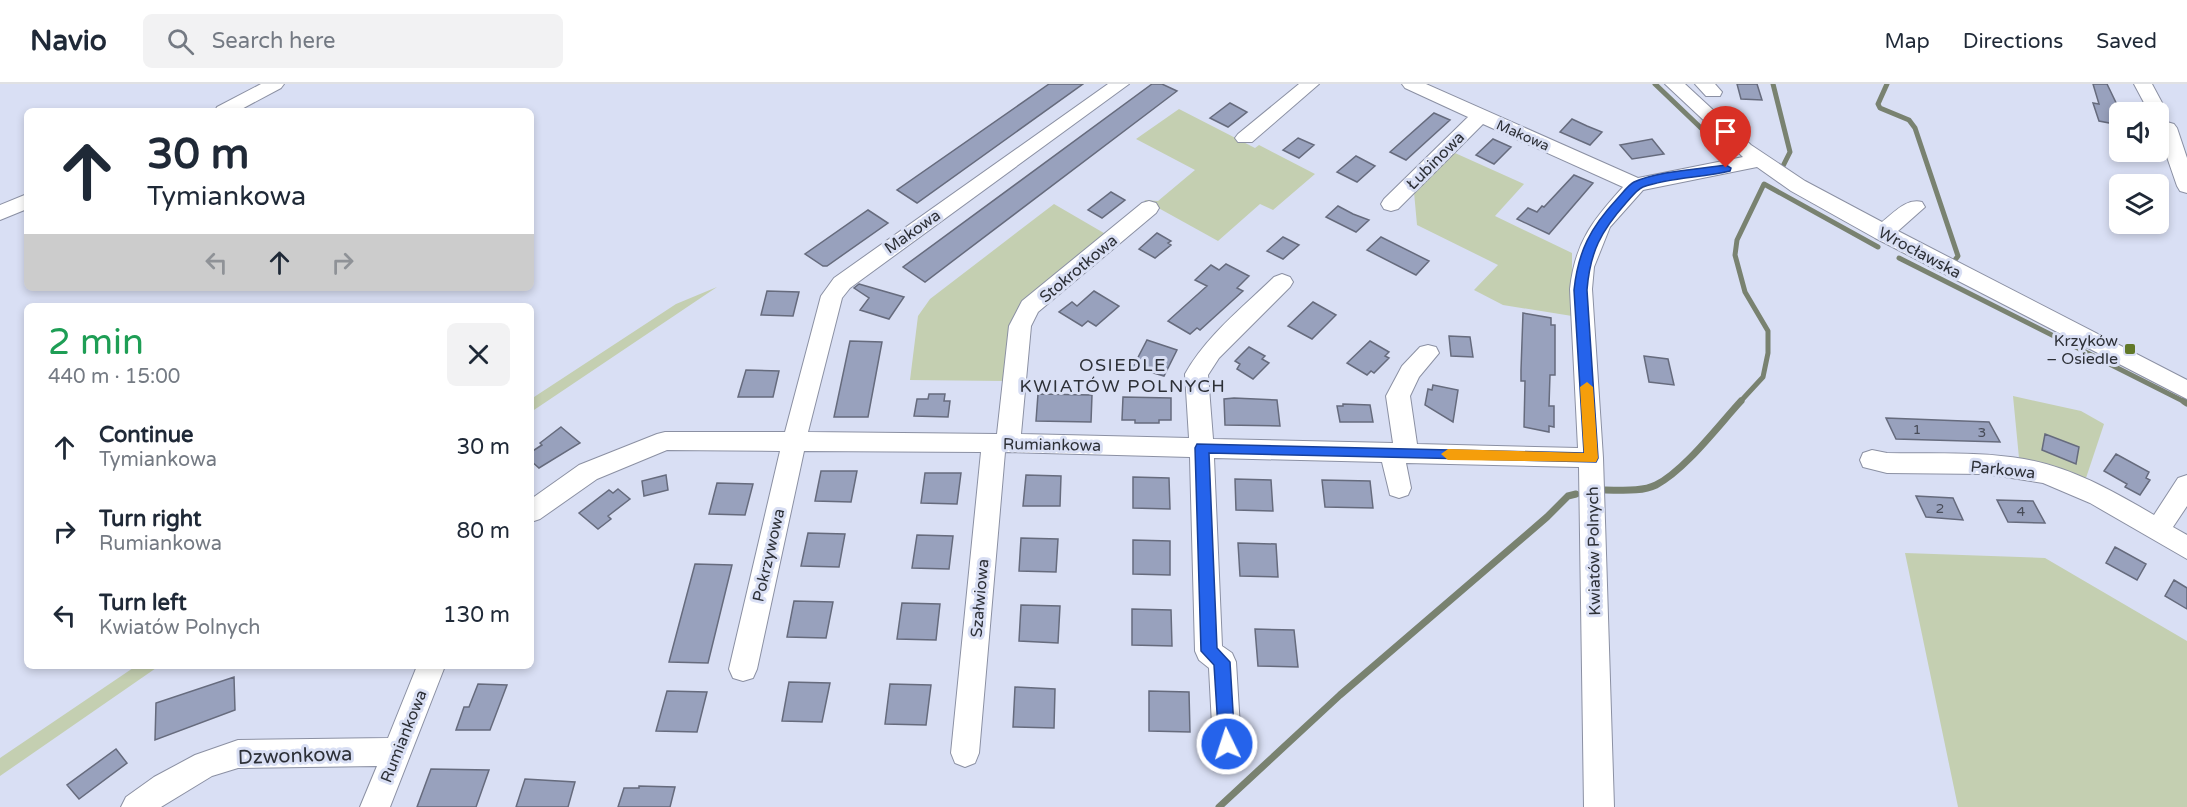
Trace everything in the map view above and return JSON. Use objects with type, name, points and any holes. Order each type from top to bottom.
[{"type":"street","points":[[230,108],[275,84]]},
{"type":"street","name":"Makowa","points":[[794,442],[827,309],[832,296],[842,283],[1120,84]]},
{"type":"street","points":[[1245,138],[1310,84]]},
{"type":"street","name":"Makowa","points":[[1411,84],[1636,185]]},
{"type":"street","name":"Wrocławska","points":[[1674,84],[1734,141],[1798,186],[2187,390]]},
{"type":"street","points":[[2143,84],[2153,102]]},
{"type":"street","name":"Łubinowa","points":[[1391,204],[1480,116]]},
{"type":"street","points":[[2169,122],[2187,131]]},
{"type":"street","points":[[2169,139],[2187,186]]},
{"type":"street","points":[[1636,185],[1759,160]]},
{"type":"street","name":"Kwiatów Polnych","points":[[1599,807],[1591,458],[1581,290],[1582,267],[1601,224],[1636,185]]},
{"type":"street","points":[[0,213],[24,202]]},
{"type":"street","points":[[1882,232],[1915,207]]},
{"type":"street","name":"Stokrotkowa","points":[[1001,443],[1020,326],[1030,307],[1149,208]]},
{"type":"street","points":[[1227,744],[1222,662],[1209,651],[1202,448],[1196,374],[1211,352],[1282,282]]},
{"type":"street","points":[[1399,488],[1398,396],[1410,372],[1428,353]]},
{"type":"street","name":"Rumiankowa","points":[[534,510],[588,472],[665,441],[1001,443],[1591,458]]},
{"type":"street","name":"Pokrzywowa","points":[[743,669],[794,442]]},
{"type":"street","name":"Szałwiowa","points":[[965,753],[1001,443]]},
{"type":"street","name":"Parkowa","points":[[1872,460],[1887,463],[1988,465],[2044,473],[2092,494],[2187,548]]},
{"type":"street","points":[[2157,531],[2186,490]]},
{"type":"street","name":"Rumiankowa","points":[[375,807],[430,669]]},
{"type":"street","name":"Dzwonkowa","points":[[135,807],[164,787],[205,765],[238,754],[396,753]]},
{"type":"green space","points":[[1179,109],[1255,148],[1259,145],[1315,174],[1273,210],[1260,204],[1218,241],[1144,200],[1158,201],[1195,170],[1136,139]]},
{"type":"green space","points":[[1455,153],[1524,184],[1495,216],[1572,253],[1572,316],[1503,305],[1474,290],[1498,265],[1417,225],[1414,192]]},
{"type":"green space","points":[[1054,204],[1109,236],[1024,304],[1004,381],[910,380],[918,316],[930,299]]},
{"type":"green space","points":[[717,287],[534,410],[534,397],[676,304]]},
{"type":"green space","points":[[2013,396],[2081,411],[2104,424],[2085,481],[2019,458]]},
{"type":"green space","points":[[1905,553],[2045,558],[2187,641],[2187,807],[1958,807]]},
{"type":"green space","points":[[132,669],[155,669],[0,776],[0,758]]},
{"type":"building","points":[[1049,84],[1083,84],[917,203],[897,190]]},
{"type":"building","points":[[1152,84],[1162,84],[1177,91],[925,282],[903,267]]},
{"type":"building","points":[[1737,84],[1757,84],[1762,100],[1741,99]]},
{"type":"building","points":[[2093,84],[2107,84],[2116,102],[2109,102],[2109,123],[2099,121],[2093,103],[2099,104]]},
{"type":"building","points":[[1230,103],[1247,112],[1228,127],[1210,118]]},
{"type":"building","points":[[1434,113],[1450,120],[1406,160],[1390,152]]},
{"type":"building","points":[[1572,119],[1602,132],[1590,145],[1560,132]]},
{"type":"building","points":[[1298,138],[1314,145],[1299,158],[1283,150]]},
{"type":"building","points":[[1493,139],[1511,147],[1494,164],[1476,155]]},
{"type":"building","points":[[1652,139],[1664,154],[1632,159],[1620,145]]},
{"type":"building","points":[[1356,156],[1375,166],[1357,182],[1337,172]]},
{"type":"building","points":[[1574,175],[1593,183],[1549,234],[1517,219],[1528,208],[1537,212],[1542,206],[1544,207]]},
{"type":"building","points":[[1111,192],[1125,200],[1102,218],[1088,210]]},
{"type":"building","points":[[1338,206],[1369,220],[1356,232],[1326,217]]},
{"type":"building","points":[[868,210],[888,223],[827,266],[823,266],[805,254]]},
{"type":"building","points":[[1157,233],[1171,241],[1168,243],[1171,245],[1155,258],[1139,249]]},
{"type":"building","points":[[1283,237],[1299,245],[1283,259],[1267,251]]},
{"type":"building","points":[[1381,237],[1429,261],[1416,275],[1367,250]]},
{"type":"building","points":[[1226,264],[1249,276],[1237,288],[1243,291],[1200,330],[1197,328],[1190,334],[1168,321],[1207,286],[1195,280],[1211,265],[1219,270]]},
{"type":"building","points":[[859,284],[904,297],[889,319],[860,310],[869,298],[854,288]]},
{"type":"building","points":[[767,291],[799,292],[793,316],[761,315]]},
{"type":"building","points":[[1094,291],[1119,306],[1096,326],[1088,321],[1082,326],[1059,312],[1072,302],[1077,306]]},
{"type":"building","points":[[1313,302],[1336,315],[1312,339],[1288,326]]},
{"type":"building","points":[[1523,313],[1551,318],[1551,325],[1555,325],[1555,375],[1550,375],[1549,406],[1554,406],[1554,427],[1549,426],[1549,432],[1524,427],[1525,381],[1521,381]]},
{"type":"building","points":[[1449,336],[1470,337],[1473,357],[1451,356]]},
{"type":"building","points":[[1147,340],[1177,350],[1164,376],[1133,367]]},
{"type":"building","points":[[850,341],[882,342],[868,417],[834,417]]},
{"type":"building","points":[[1370,341],[1389,352],[1385,356],[1389,358],[1374,373],[1371,371],[1367,375],[1347,363]]},
{"type":"building","points":[[1249,347],[1265,356],[1262,359],[1269,363],[1253,379],[1237,369],[1240,364],[1235,361]]},
{"type":"building","points":[[1644,356],[1668,359],[1674,385],[1649,382]]},
{"type":"building","points":[[746,370],[779,371],[773,397],[738,397]]},
{"type":"building","points":[[1433,385],[1458,390],[1453,422],[1425,405],[1428,389],[1432,390]]},
{"type":"building","points":[[929,394],[945,394],[944,401],[950,401],[948,417],[914,416],[917,399],[928,399]]},
{"type":"building","points":[[1038,394],[1092,395],[1091,422],[1036,421]]},
{"type":"building","points":[[1123,397],[1171,398],[1171,420],[1159,420],[1159,423],[1135,423],[1135,420],[1122,420]]},
{"type":"building","points":[[1224,399],[1277,400],[1280,426],[1225,425]]},
{"type":"building","points":[[1343,404],[1370,405],[1373,422],[1340,422],[1337,406],[1343,406]]},
{"type":"building","points":[[1886,418],[1989,422],[2000,442],[1896,439]]},
{"type":"building","points":[[561,427],[580,443],[539,468],[534,464],[534,450],[542,445],[540,443]]},
{"type":"building","points":[[2045,434],[2079,447],[2076,464],[2042,450]]},
{"type":"building","points":[[2116,454],[2149,472],[2146,478],[2150,480],[2140,495],[2125,487],[2127,484],[2104,471]]},
{"type":"building","points":[[821,471],[857,471],[851,502],[815,501]]},
{"type":"building","points":[[925,473],[961,473],[957,504],[921,503]]},
{"type":"building","points":[[666,475],[668,490],[644,496],[642,481]]},
{"type":"building","points":[[1026,475],[1061,476],[1060,506],[1023,506]]},
{"type":"building","points":[[1133,477],[1169,478],[1170,509],[1133,508]]},
{"type":"building","points":[[1235,479],[1271,480],[1273,511],[1236,510]]},
{"type":"building","points":[[1322,480],[1370,481],[1373,508],[1325,507]]},
{"type":"building","points":[[717,483],[753,484],[745,515],[709,514]]},
{"type":"building","points":[[618,489],[630,499],[608,516],[611,519],[598,529],[579,513],[609,490],[613,493]]},
{"type":"building","points":[[1916,496],[1953,498],[1963,520],[1926,517]]},
{"type":"building","points":[[1997,500],[2033,501],[2045,523],[2008,522]]},
{"type":"building","points":[[808,533],[845,534],[839,567],[801,566]]},
{"type":"building","points":[[917,535],[953,536],[949,569],[912,568]]},
{"type":"building","points":[[1021,538],[1058,539],[1056,572],[1019,571]]},
{"type":"building","points":[[1133,540],[1170,541],[1170,575],[1133,574]]},
{"type":"building","points":[[1238,543],[1276,544],[1278,577],[1240,576]]},
{"type":"building","points":[[2115,547],[2146,564],[2137,580],[2106,563]]},
{"type":"building","points":[[695,564],[732,565],[708,663],[669,662]]},
{"type":"building","points":[[2174,580],[2187,588],[2187,609],[2165,596]]},
{"type":"building","points":[[794,601],[833,602],[826,638],[787,637]]},
{"type":"building","points":[[902,603],[940,604],[936,640],[897,639]]},
{"type":"building","points":[[1021,605],[1060,606],[1058,643],[1019,641]]},
{"type":"building","points":[[1132,609],[1171,610],[1172,646],[1132,645]]},
{"type":"building","points":[[1255,629],[1294,630],[1298,667],[1258,666]]},
{"type":"building","points":[[234,677],[235,710],[155,740],[156,703]]},
{"type":"building","points":[[789,682],[830,683],[822,722],[782,721]]},
{"type":"building","points":[[478,684],[507,685],[490,730],[456,730],[464,707],[469,707]]},
{"type":"building","points":[[890,684],[931,685],[926,725],[885,724]]},
{"type":"building","points":[[1015,687],[1055,689],[1054,728],[1013,727]]},
{"type":"building","points":[[667,691],[707,692],[697,732],[656,731]]},
{"type":"building","points":[[1149,691],[1189,692],[1190,732],[1149,731]]},
{"type":"building","points":[[116,749],[127,763],[79,799],[67,785]]},
{"type":"building","points":[[431,769],[489,770],[476,807],[417,807]]},
{"type":"building","points":[[525,779],[575,782],[568,807],[516,807]]},
{"type":"building","points":[[639,786],[675,787],[670,807],[618,807],[624,788],[639,788]]},
{"type":"waterway","points":[[1655,84],[1724,150]]},
{"type":"waterway","points":[[1773,84],[1790,152],[1783,166]]},
{"type":"waterway","points":[[1887,84],[1878,104],[1880,108],[1909,120],[1915,128],[1958,256],[1955,260]]},
{"type":"waterway","points":[[1739,403],[1763,377],[1768,353],[1768,331],[1745,292],[1735,255],[1737,240],[1764,184],[1878,247]]},
{"type":"waterway","points":[[1899,258],[2187,403],[2184,401]]},
{"type":"waterway","points":[[1605,490],[1644,489],[1667,478],[1690,458],[1741,401]]},
{"type":"waterway","points":[[1219,807],[1340,695],[1547,517],[1568,496],[1576,494]]},
{"type":"slow traffic","points":[[1448,454],[1591,458],[1587,387]]},
{"type":"place","name":"Krzyków – Osiedle","points":[[2130,349]]},
{"type":"district","name":"OSIEDLE KWIATÓW POLNYCH","points":[[1123,375]]},
{"type":"route","points":[[1227,744],[1222,662],[1209,651],[1202,448],[1591,458],[1581,290],[1582,267],[1590,247],[1601,224],[1636,185],[1726,168]]}]
